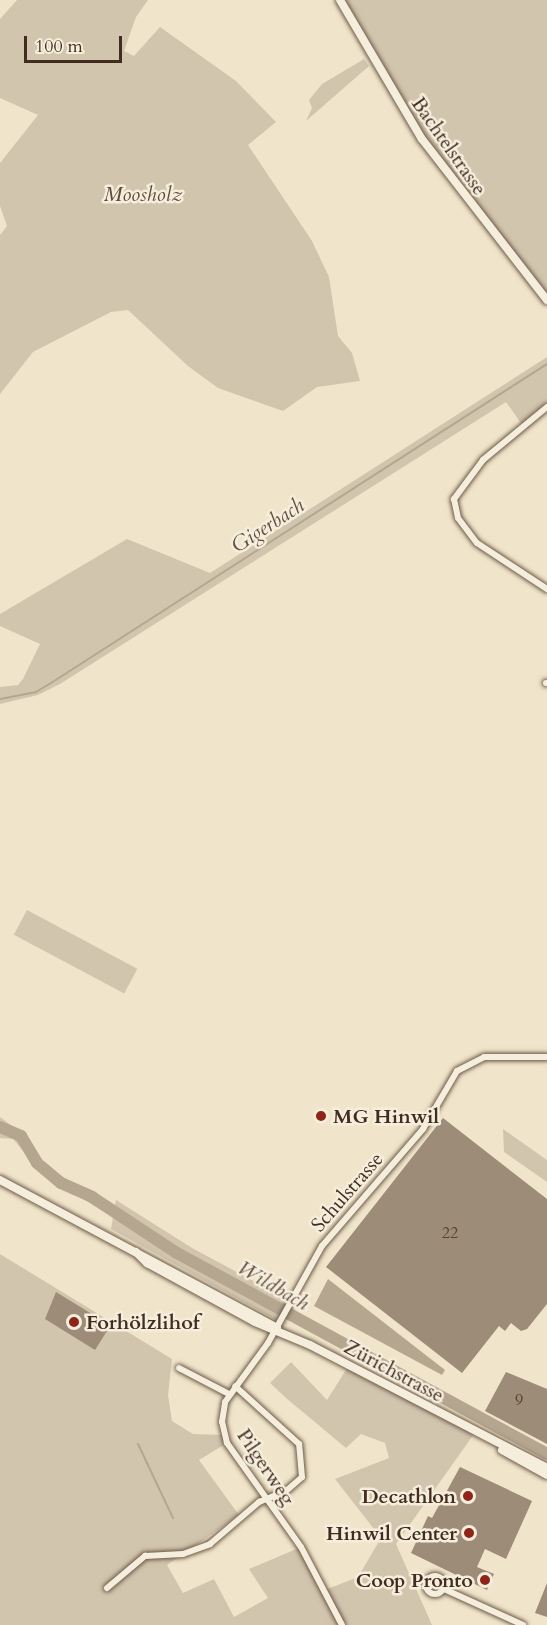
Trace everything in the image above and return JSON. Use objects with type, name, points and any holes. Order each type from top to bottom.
[{"type":"main road","name":"Bachtelstrasse","points":[[340,0],[422,139],[547,300]]},
{"type":"main road","name":"Zürichstrasse","points":[[0,1180],[135,1252],[193,1288],[277,1328],[495,1445],[547,1468]]},
{"type":"main road","name":"Zürichstrasse","points":[[495,1445],[522,1463],[547,1475]]},
{"type":"street","points":[[547,407],[483,459],[454,500],[458,518],[477,543],[547,589]]},
{"type":"street","name":"Schulstrasse","points":[[277,1328],[322,1246],[423,1129],[465,1064],[484,1057],[547,1057]]},
{"type":"street","name":"Pilgerweg","points":[[277,1328],[230,1394],[223,1410],[224,1435],[301,1547],[342,1625]]},
{"type":"street","points":[[180,1368],[230,1394]]},
{"type":"street","points":[[106,1588],[145,1556],[183,1554],[210,1544],[267,1499],[302,1477],[299,1444],[235,1386]]},
{"type":"street","points":[[444,1589],[523,1625]]},
{"type":"green space","name":"Moosholz","points":[[17,0],[148,0],[136,17],[124,51],[134,56],[160,27],[236,81],[276,122],[248,145],[312,241],[329,277],[338,336],[352,353],[360,381],[317,387],[283,411],[218,388],[188,366],[128,310],[111,312],[33,352],[0,394],[0,235],[7,226],[0,206],[0,163],[38,115],[0,98],[0,19]]},
{"type":"green space","points":[[340,0],[547,0],[547,300],[456,188]]},
{"type":"green space","points":[[364,59],[369,66],[306,121],[312,108],[309,100],[322,84]]},
{"type":"green space","points":[[547,357],[547,407],[523,426],[506,402],[60,684],[38,695],[0,704],[0,687],[18,685],[40,644],[0,626],[0,614],[127,539],[210,573]]},
{"type":"green space","points":[[27,910],[137,969],[124,993],[14,935]]},
{"type":"green space","points":[[0,1117],[19,1131],[45,1165],[70,1183],[114,1208],[116,1200],[192,1248],[291,1301],[280,1322],[111,1229],[113,1217],[43,1175],[13,1139],[0,1138]]},
{"type":"green space","points":[[503,1129],[547,1160],[547,1182],[504,1152]]},
{"type":"green space","points":[[0,1254],[172,1359],[168,1395],[172,1421],[193,1434],[224,1435],[227,1443],[199,1460],[239,1515],[167,1565],[183,1593],[214,1579],[234,1617],[268,1598],[249,1569],[301,1547],[325,1590],[358,1577],[381,1538],[335,1479],[389,1458],[385,1443],[361,1434],[346,1448],[286,1398],[270,1383],[291,1362],[327,1400],[349,1365],[474,1434],[396,1544],[432,1625],[0,1625]]},
{"type":"shaded area","points":[[328,1279],[445,1370],[442,1375],[314,1306]]},
{"type":"building","points":[[443,1118],[547,1199],[547,1304],[527,1329],[521,1331],[511,1323],[505,1331],[499,1326],[462,1373],[326,1267]]},
{"type":"building","name":"Forhölzlihof","points":[[56,1292],[100,1319],[97,1325],[107,1331],[95,1350],[45,1319]]},
{"type":"building","points":[[506,1372],[547,1389],[547,1444],[485,1411]]},
{"type":"building","name":"Hinwil Center","points":[[460,1467],[532,1501],[506,1559],[485,1549],[477,1567],[494,1574],[487,1590],[411,1553],[428,1516],[432,1518]]},
{"type":"building","points":[[547,1583],[547,1617],[535,1613]]},
{"type":"waterway","name":"Gigerbach","points":[[0,699],[36,692],[51,683],[547,364]]},
{"type":"waterway","name":"Wildbach","points":[[0,1127],[21,1136],[37,1163],[61,1183],[92,1197],[177,1253],[547,1454]]},
{"type":"waterway","points":[[138,1444],[173,1518]]},
{"type":"place","name":"MG Hinwil","points":[[321,1116]]},
{"type":"place","name":"Forhölzlihof","points":[[74,1322]]},
{"type":"place","name":"Decathlon","points":[[468,1496]]},
{"type":"place","name":"Hinwil Center","points":[[469,1533]]},
{"type":"place","name":"Coop Pronto","points":[[485,1580]]}]
